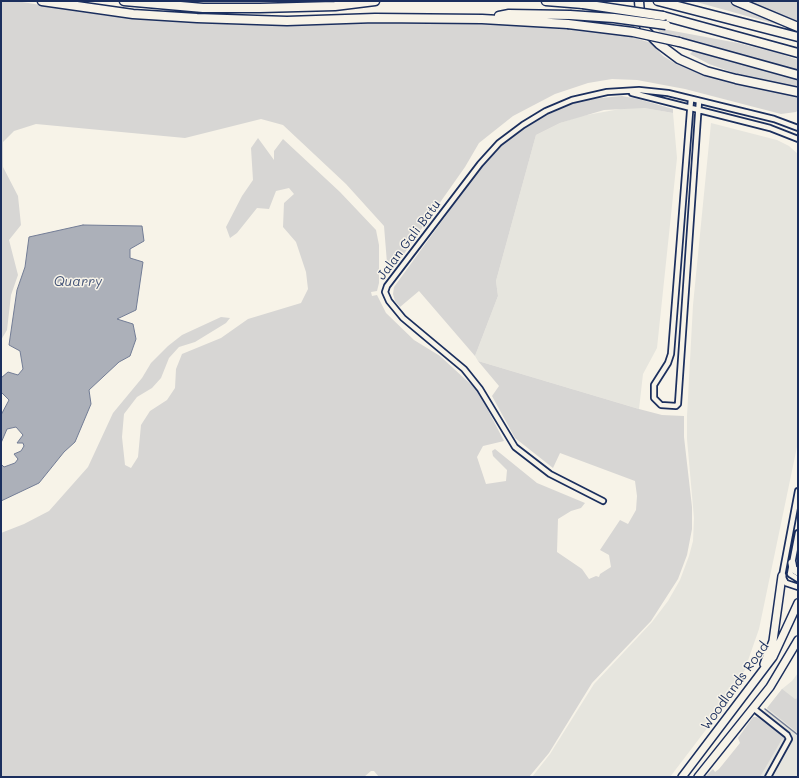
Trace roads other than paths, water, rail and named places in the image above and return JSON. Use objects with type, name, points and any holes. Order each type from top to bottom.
[{"type":"highway","points":[[42,1],[133,14],[205,18],[287,21],[375,18],[614,18],[666,25],[694,25]]},
{"type":"highway","points":[[124,1],[203,8],[335,6],[375,1]]},
{"type":"highway","points":[[546,1],[583,4],[663,16],[758,41],[798,54]]},
{"type":"highway","points":[[639,1],[640,14],[646,30],[659,44],[674,56],[706,71],[798,92]]},
{"type":"highway","points":[[659,1],[762,26],[798,37]]},
{"type":"highway","points":[[736,1],[771,17],[798,27]]},
{"type":"highway","points":[[569,19],[679,42],[798,75]]},
{"type":"main road","points":[[792,563],[793,569],[798,572]]},
{"type":"main road","points":[[756,680],[773,641],[782,576]]},
{"type":"main road","name":"Woodlands Road","points":[[682,777],[756,680],[782,640],[798,603]]},
{"type":"main road","name":"Woodlands Road","points":[[698,777],[770,687],[798,640]]},
{"type":"street","name":"Jalan Gali Batu","points":[[603,501],[550,474],[515,447],[480,388],[464,369],[403,318],[389,301],[385,292],[395,275],[480,164],[499,143],[523,124],[559,105],[589,95],[639,90],[691,99],[774,119],[798,128]]},
{"type":"street","name":"Jalan Gali Batu","points":[[623,91],[770,128],[798,139]]},
{"type":"street","points":[[691,99],[671,354],[668,363],[654,385],[654,398],[661,405],[676,406],[678,404],[699,101]]},
{"type":"street","points":[[798,491],[782,576],[786,583],[798,587]]},
{"type":"street","points":[[798,533],[790,574],[798,579]]},
{"type":"street","points":[[753,708],[787,735],[789,739],[768,777]]},
{"type":"water","name":"Quarry","points":[[83,225],[142,226],[144,241],[130,249],[130,258],[143,262],[136,310],[117,319],[133,324],[136,339],[130,356],[119,362],[89,390],[91,404],[75,442],[64,452],[39,483],[1,501],[1,464],[4,467],[15,463],[18,459],[14,454],[21,451],[24,446],[23,443],[17,443],[23,435],[16,427],[7,429],[1,443],[1,415],[9,400],[1,392],[1,378],[8,372],[18,375],[23,369],[20,351],[9,345],[17,290],[25,267],[29,237]]},
{"type":"waterway","points":[[765,709],[798,735]]}]
